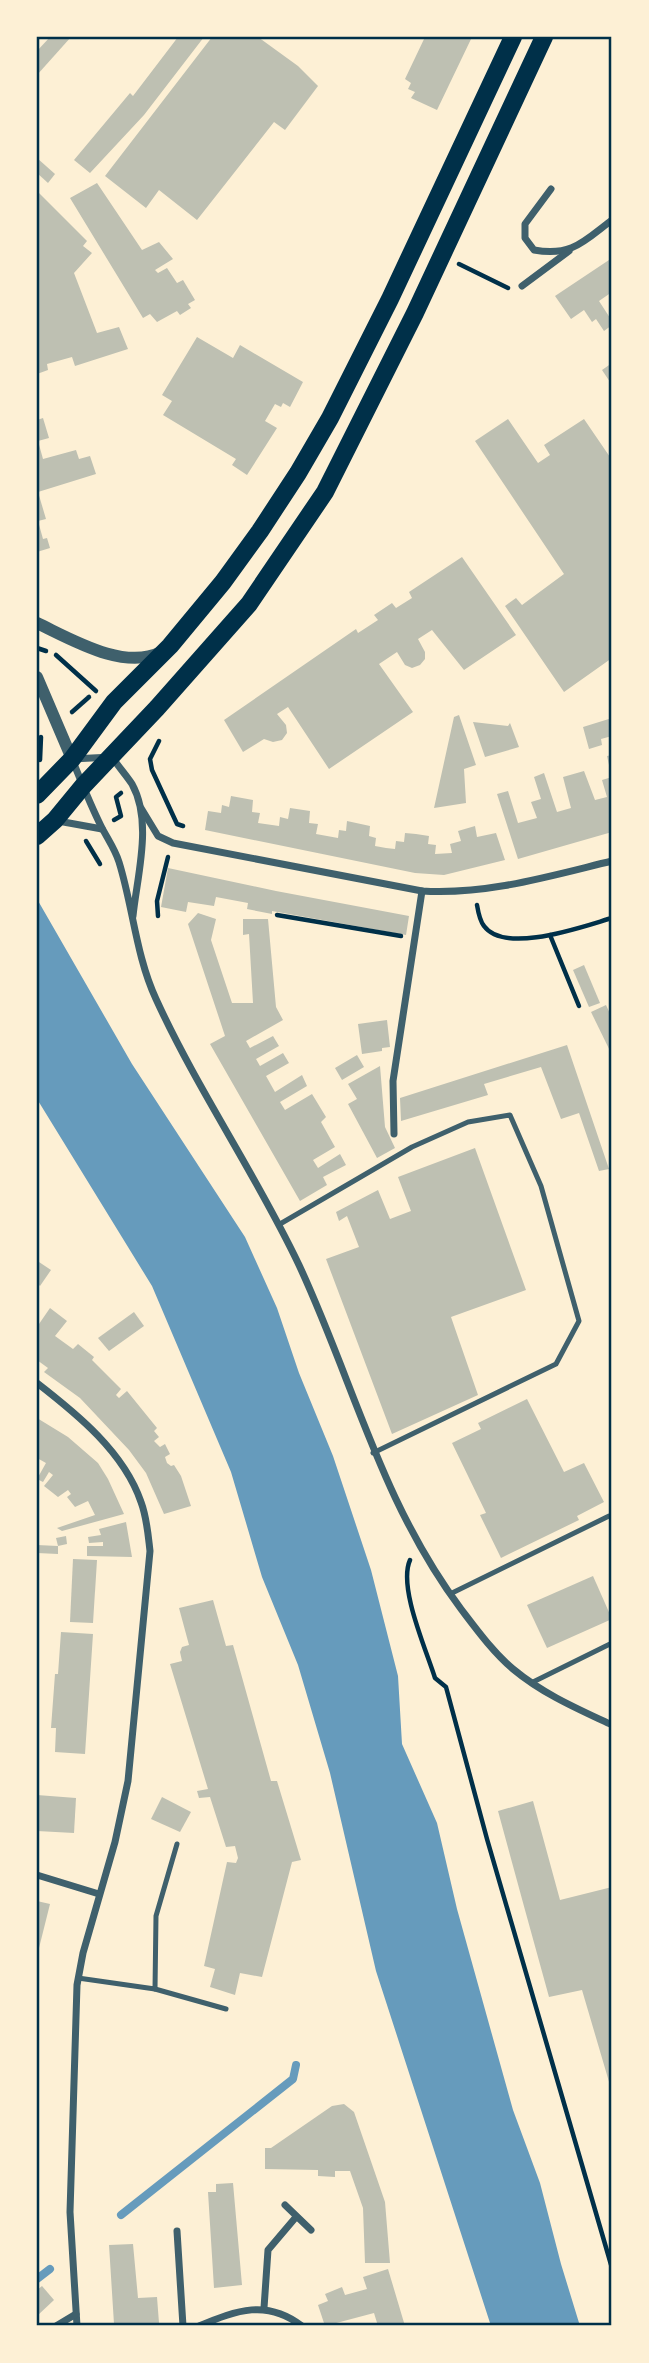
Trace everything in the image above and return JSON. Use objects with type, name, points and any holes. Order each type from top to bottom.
[{"type":"main road","points":[[37,795],[72,758],[114,702],[170,646],[223,582],[260,531],[330,418],[390,299],[513,37]]},
{"type":"main road","points":[[37,836],[55,820],[249,604],[325,492],[442,256],[544,37]]},
{"type":"street","points":[[551,189],[525,224],[525,238],[534,250],[552,253],[571,249]]},
{"type":"street","points":[[520,289],[612,220]]},
{"type":"street","points":[[37,623],[82,645],[124,658],[141,659],[158,654],[170,646]]},
{"type":"street","points":[[37,677],[102,829],[118,859],[142,964],[155,998],[195,1076],[279,1224],[307,1284],[373,1452],[417,1543],[480,1634],[513,1669],[561,1702],[612,1725]]},
{"type":"street","points":[[72,758],[112,757],[132,785],[140,808],[158,835],[173,843],[422,891],[452,893],[494,888],[612,861]]},
{"type":"street","points":[[132,916],[142,836],[140,808]]},
{"type":"street","points":[[55,820],[102,829]]},
{"type":"street","points":[[394,1134],[393,1081],[422,891]]},
{"type":"street","points":[[37,1383],[83,1421],[112,1452],[141,1501],[150,1551],[128,1781],[115,1842],[78,1978],[70,2212],[77,2326]]},
{"type":"street","points":[[37,1875],[99,1894]]},
{"type":"street","points":[[285,2205],[311,2230]]},
{"type":"street","points":[[264,2308],[268,2250],[296,2217]]},
{"type":"street","points":[[177,2231],[183,2326]]},
{"type":"street","points":[[199,2326],[229,2314],[264,2308],[286,2314],[302,2326]]},
{"type":"street","points":[[56,2326],[76,2314]]},
{"type":"lane","points":[[279,1224],[412,1147],[468,1122],[510,1115],[541,1186],[579,1321],[556,1364],[373,1452]]},
{"type":"lane","points":[[450,1594],[609,1516]]},
{"type":"lane","points":[[533,1682],[612,1643]]},
{"type":"lane","points":[[155,1989],[156,1916],[177,1844]]},
{"type":"lane","points":[[78,1978],[155,1989],[226,2009]]},
{"type":"path","points":[[442,256],[520,289]]},
{"type":"path","points":[[54,653],[86,682]]},
{"type":"path","points":[[37,768],[42,756],[41,736]]},
{"type":"path","points":[[162,737],[150,759],[152,770],[177,824]]},
{"type":"path","points":[[107,874],[86,841],[121,816],[116,797],[152,770]]},
{"type":"path","points":[[158,916],[157,901],[169,856]]},
{"type":"path","points":[[475,899],[485,927],[500,936],[525,939],[550,935],[612,918]]},
{"type":"path","points":[[277,915],[415,939]]},
{"type":"path","points":[[550,935],[579,1006]]},
{"type":"path","points":[[417,1543],[407,1566],[406,1587],[435,1678],[446,1687],[487,1839],[612,2268]]},
{"type":"water","points":[[37,899],[132,1064],[245,1237],[277,1308],[299,1373],[333,1456],[371,1570],[398,1676],[402,1744],[437,1823],[457,1909],[513,2110],[540,2183],[580,2326],[491,2326],[376,1971],[330,1773],[298,1665],[262,1577],[231,1472],[152,1286],[37,1099]]},
{"type":"building","points":[[50,37],[71,37],[37,75],[37,51]]},
{"type":"building","points":[[178,37],[204,37],[144,115],[90,173],[74,160],[130,93],[133,96]]},
{"type":"building","points":[[212,37],[258,37],[298,66],[318,86],[285,130],[274,122],[197,220],[159,190],[146,208],[105,176]]},
{"type":"building","points":[[425,37],[472,37],[437,110],[411,98],[415,92],[408,89],[411,83],[405,79]]},
{"type":"building","points":[[37,158],[55,174],[48,183],[37,173]]},
{"type":"building","points":[[97,183],[142,250],[159,242],[173,259],[155,270],[158,273],[167,268],[177,283],[183,280],[195,300],[188,304],[191,308],[180,315],[177,311],[157,322],[150,314],[143,318],[70,198]]},
{"type":"building","points":[[37,191],[87,241],[83,246],[92,253],[74,273],[97,333],[119,327],[128,349],[75,366],[72,357],[47,364],[48,370],[37,374]]},
{"type":"building","points":[[612,258],[612,292],[599,301],[612,325],[604,331],[596,319],[592,322],[584,310],[571,319],[555,296]]},
{"type":"building","points":[[197,337],[233,358],[240,345],[303,382],[290,407],[283,403],[281,407],[275,404],[265,421],[277,428],[247,475],[232,465],[236,459],[163,415],[172,401],[162,395]]},
{"type":"building","points":[[612,363],[612,385],[602,370]]},
{"type":"building","points":[[43,418],[49,438],[38,441],[43,459],[76,450],[79,459],[90,456],[96,474],[38,492],[46,519],[38,521],[43,539],[47,538],[50,548],[37,552],[37,420]]},
{"type":"building","points":[[508,419],[538,463],[550,455],[544,445],[584,419],[612,460],[612,658],[564,692],[505,606],[516,598],[522,605],[564,574],[475,441]]},
{"type":"building","points":[[462,557],[516,635],[464,670],[432,630],[418,639],[425,652],[425,659],[420,665],[412,668],[405,665],[397,652],[379,664],[413,712],[329,769],[288,707],[277,714],[286,725],[287,733],[282,740],[273,742],[264,739],[243,752],[224,720],[356,629],[358,633],[378,620],[374,615],[392,603],[396,608],[412,598],[409,592]]},
{"type":"building","points":[[459,715],[476,765],[464,769],[466,803],[434,808],[454,717]]},
{"type":"building","points":[[612,718],[612,736],[601,739],[602,745],[589,749],[583,727]]},
{"type":"building","points":[[473,722],[508,726],[510,723],[519,747],[485,757]]},
{"type":"building","points":[[612,755],[612,774],[611,774],[607,756]]},
{"type":"building","points":[[584,771],[595,800],[607,797],[602,780],[612,777],[612,832],[518,859],[497,794],[508,791],[518,823],[537,818],[531,802],[541,799],[534,777],[544,773],[557,812],[571,808],[563,777]]},
{"type":"building","points":[[231,796],[253,800],[252,812],[260,813],[258,823],[279,826],[280,817],[288,819],[290,808],[310,811],[309,823],[318,824],[316,834],[338,838],[339,830],[346,831],[347,821],[370,826],[369,836],[376,838],[375,846],[386,848],[395,849],[396,841],[404,842],[405,833],[429,836],[428,844],[436,845],[435,854],[452,853],[450,844],[461,841],[458,831],[475,826],[477,837],[496,833],[505,860],[444,875],[415,873],[205,830],[208,811],[221,813],[222,805],[229,807]]},
{"type":"building","points":[[168,868],[409,916],[406,935],[247,909],[248,903],[216,897],[214,906],[188,902],[186,912],[161,907]]},
{"type":"building","points":[[198,913],[216,919],[211,940],[232,1003],[253,1003],[249,934],[243,935],[243,919],[268,919],[276,1007],[283,1020],[246,1041],[250,1048],[273,1036],[279,1046],[256,1059],[260,1066],[283,1053],[289,1063],[266,1076],[275,1092],[302,1075],[307,1086],[280,1102],[285,1110],[312,1094],[326,1117],[321,1122],[335,1147],[313,1160],[318,1168],[340,1154],[346,1165],[323,1177],[327,1185],[300,1201],[210,1044],[225,1036],[188,924]]},
{"type":"building","points":[[584,965],[600,1003],[589,1007],[573,970]]},
{"type":"building","points":[[606,1005],[612,1018],[612,1055],[591,1012]]},
{"type":"building","points":[[387,1020],[390,1047],[362,1054],[358,1024]]},
{"type":"building","points":[[567,1045],[609,1169],[599,1171],[579,1113],[561,1119],[541,1067],[484,1084],[488,1095],[401,1121],[400,1098]]},
{"type":"building","points":[[357,1055],[364,1067],[342,1080],[335,1068]]},
{"type":"building","points":[[380,1066],[385,1127],[395,1148],[377,1158],[348,1104],[357,1099],[348,1084]]},
{"type":"building","points":[[475,1148],[526,1290],[451,1317],[478,1395],[392,1434],[326,1259],[359,1247],[347,1216],[339,1221],[336,1212],[378,1190],[390,1219],[411,1211],[398,1177]]},
{"type":"building","points":[[39,1262],[51,1270],[40,1286],[37,1283]]},
{"type":"building","points":[[50,1308],[67,1321],[55,1336],[73,1349],[78,1344],[94,1357],[92,1360],[121,1389],[116,1395],[119,1398],[127,1391],[157,1428],[154,1431],[159,1437],[154,1441],[160,1447],[165,1444],[170,1454],[165,1457],[167,1463],[174,1465],[181,1476],[191,1506],[164,1514],[146,1473],[129,1450],[80,1398],[44,1372],[48,1368],[37,1360],[37,1322],[39,1324]]},
{"type":"building","points":[[134,1312],[144,1326],[109,1351],[98,1338]]},
{"type":"building","points":[[527,1399],[564,1472],[584,1463],[604,1502],[577,1516],[579,1520],[501,1558],[480,1515],[486,1513],[452,1443],[481,1429],[478,1423]]},
{"type":"building","points":[[37,1418],[68,1437],[98,1463],[124,1514],[62,1531],[57,1528],[95,1515],[88,1501],[75,1507],[67,1497],[71,1494],[68,1490],[58,1497],[44,1486],[53,1475],[49,1472],[43,1482],[37,1479],[46,1463],[37,1458]]},
{"type":"building","points":[[126,1522],[132,1557],[87,1556],[87,1546],[103,1546],[103,1542],[89,1543],[88,1537],[101,1535],[99,1529]]},
{"type":"building","points":[[66,1536],[67,1544],[58,1546],[56,1538]]},
{"type":"building","points":[[37,1545],[58,1546],[58,1554],[37,1553]]},
{"type":"building","points":[[73,1559],[97,1560],[93,1623],[70,1622]]},
{"type":"building","points":[[593,1576],[612,1619],[547,1648],[527,1605]]},
{"type":"building","points":[[213,1600],[226,1646],[233,1645],[271,1781],[277,1781],[301,1860],[292,1862],[262,1977],[240,1973],[235,1995],[210,1987],[215,1969],[204,1966],[227,1862],[236,1863],[238,1858],[235,1846],[226,1847],[210,1797],[199,1798],[197,1791],[208,1789],[170,1664],[182,1661],[182,1647],[189,1645],[179,1608]]},
{"type":"building","points":[[61,1632],[93,1634],[85,1754],[55,1752],[56,1728],[51,1728]]},
{"type":"building","points":[[37,1795],[76,1798],[74,1833],[37,1831]]},
{"type":"building","points":[[162,1797],[191,1812],[180,1832],[151,1819]]},
{"type":"building","points":[[533,1801],[560,1900],[612,1887],[612,2092],[582,1990],[549,1997],[498,1811]]},
{"type":"building","points":[[37,1901],[50,1904],[38,1952],[37,1952]]},
{"type":"building","points":[[344,2104],[354,2112],[385,2202],[390,2263],[365,2263],[363,2208],[350,2171],[335,2171],[335,2177],[318,2176],[318,2170],[265,2169],[265,2148],[271,2148],[332,2106]]},
{"type":"building","points":[[233,2183],[242,2285],[214,2288],[208,2192],[216,2192],[216,2184]]},
{"type":"building","points":[[133,2244],[138,2298],[157,2297],[159,2323],[151,2326],[114,2324],[109,2245]]},
{"type":"building","points":[[388,2269],[405,2326],[378,2326],[374,2313],[325,2326],[318,2305],[328,2301],[325,2294],[342,2287],[345,2295],[367,2289],[363,2277]]},
{"type":"building","points":[[42,2286],[54,2300],[37,2316],[37,2290]]},
{"type":"waterway","points":[[121,2215],[293,2079],[296,2065]]},
{"type":"waterway","points":[[37,2279],[50,2269]]}]
